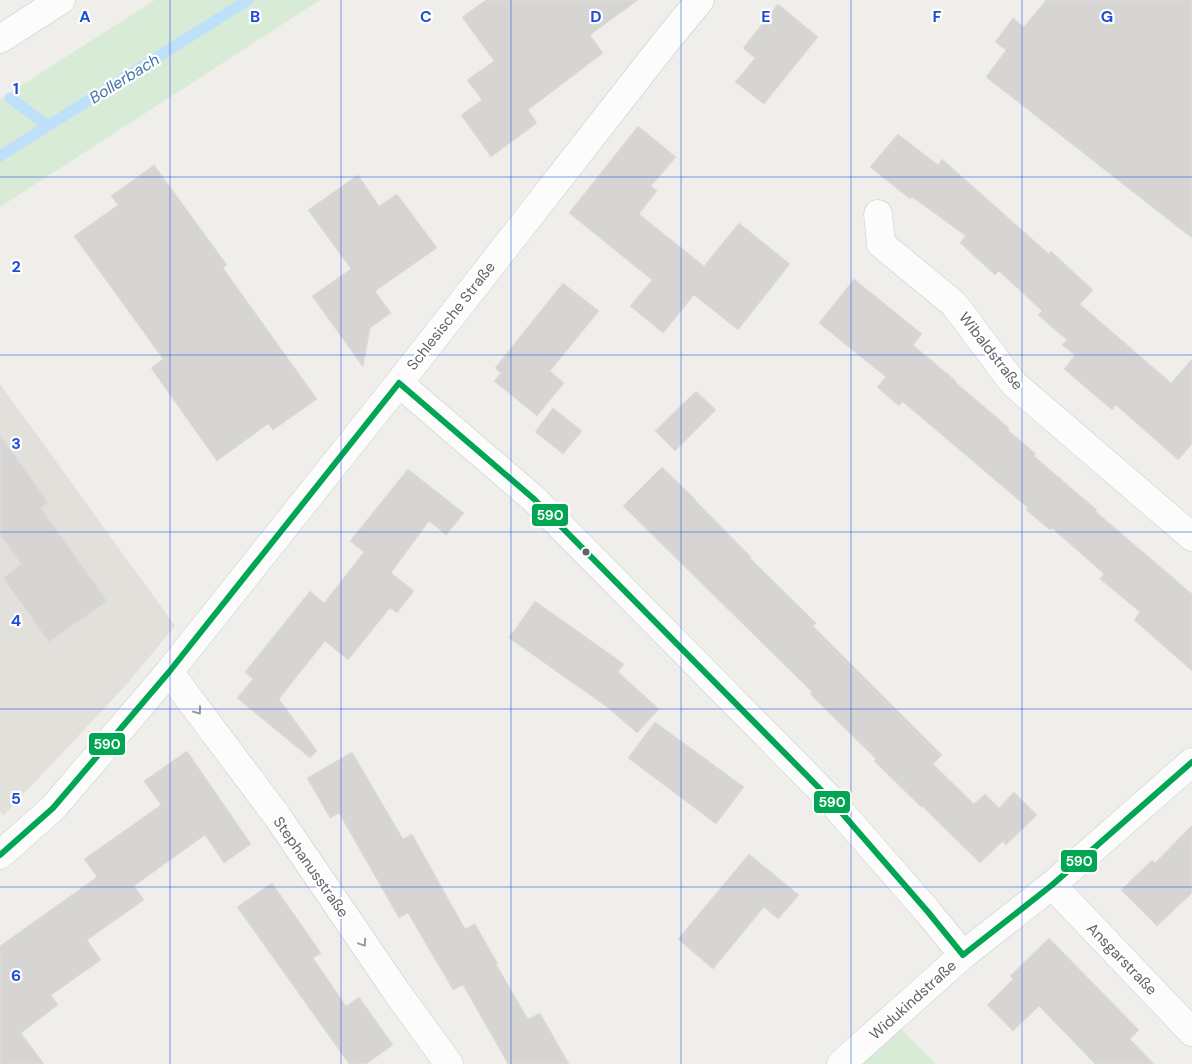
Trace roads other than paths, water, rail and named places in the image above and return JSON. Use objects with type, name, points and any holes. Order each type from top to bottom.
[{"type":"street","points":[[0,38],[60,0]]},
{"type":"street","name":"Schlesische Straße","points":[[0,855],[53,808],[169,672],[700,0]]},
{"type":"street","name":"Wibaldstraße","points":[[878,214],[881,244],[954,304],[1014,384],[1192,537]]},
{"type":"street","points":[[399,383],[534,499],[752,719],[827,796],[963,955]]},
{"type":"street","name":"Stephanusstraße","points":[[169,672],[277,816],[449,1064]]},
{"type":"street","name":"Widukindstraße","points":[[841,1064],[963,955],[1052,885],[1192,762]]},
{"type":"street","name":"Ansgarstraße","points":[[1052,885],[1192,1032]]},
{"type":"waterway","name":"Bollerbach","points":[[0,156],[248,0]]},
{"type":"waterway","points":[[10,98],[48,126]]}]
